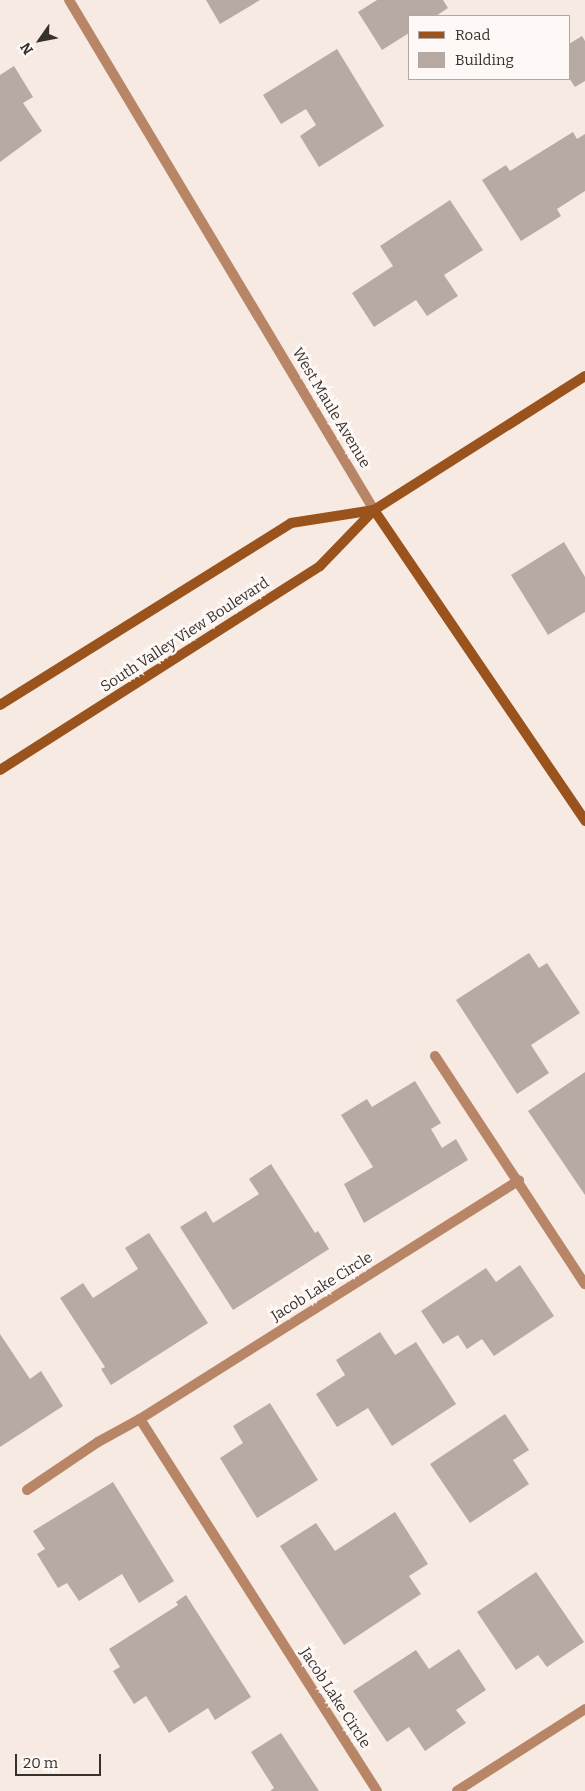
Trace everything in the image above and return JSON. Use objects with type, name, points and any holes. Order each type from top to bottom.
[{"type":"main road","name":"South Valley View Boulevard","points":[[0,770],[320,566],[374,510],[585,376]]},
{"type":"main road","name":"South Valley View Boulevard","points":[[0,705],[291,523],[374,510]]},
{"type":"main road","name":"West Maule Avenue","points":[[374,510],[585,821]]},
{"type":"street","name":"West Maule Avenue","points":[[69,0],[374,510]]},
{"type":"street","points":[[434,1056],[520,1180],[585,1284]]},
{"type":"street","name":"Jacob Lake Circle","points":[[28,1490],[98,1442],[140,1420],[520,1180]]},
{"type":"street","name":"Jacob Lake Circle","points":[[140,1420],[377,1791]]},
{"type":"street","points":[[457,1791],[585,1709]]},
{"type":"building","points":[[206,0],[260,0],[220,24]]},
{"type":"building","points":[[377,0],[443,0],[448,8],[438,15],[408,15],[408,34],[382,50],[358,12]]},
{"type":"building","points":[[582,36],[585,41],[585,81],[575,87],[570,80],[570,43]]},
{"type":"building","points":[[337,49],[384,126],[319,167],[300,136],[316,125],[306,109],[281,124],[263,95]]},
{"type":"building","points":[[14,66],[33,97],[23,103],[42,131],[0,162],[0,75]]},
{"type":"building","points":[[573,132],[577,139],[585,134],[585,191],[557,209],[561,216],[521,241],[482,180],[506,165],[510,171]]},
{"type":"building","points":[[450,200],[483,250],[444,275],[458,296],[427,316],[416,300],[374,327],[352,293],[393,266],[380,246]]},
{"type":"building","points":[[564,542],[585,577],[585,612],[548,635],[511,575]]},
{"type":"building","points":[[529,953],[539,968],[547,963],[580,1013],[531,1045],[549,1073],[517,1094],[456,1000]]},
{"type":"building","points":[[585,1072],[585,1195],[528,1111]]},
{"type":"building","points":[[415,1081],[441,1123],[431,1129],[442,1148],[456,1139],[468,1160],[364,1223],[344,1184],[373,1167],[341,1115],[367,1099],[372,1107]]},
{"type":"building","points":[[271,1164],[315,1233],[318,1231],[329,1249],[233,1310],[180,1227],[206,1211],[213,1223],[259,1194],[249,1179]]},
{"type":"building","points":[[149,1233],[208,1323],[111,1385],[101,1369],[105,1367],[60,1298],[83,1283],[93,1298],[138,1269],[125,1248]]},
{"type":"building","points":[[520,1265],[554,1316],[494,1356],[482,1339],[467,1349],[458,1335],[443,1344],[421,1311],[486,1268],[496,1282]]},
{"type":"building","points":[[380,1332],[395,1355],[416,1342],[456,1404],[392,1446],[368,1408],[337,1427],[316,1394],[345,1375],[336,1360]]},
{"type":"building","points":[[0,1334],[30,1379],[41,1371],[63,1406],[0,1447]]},
{"type":"building","points":[[270,1403],[318,1480],[257,1518],[220,1458],[243,1443],[233,1426]]},
{"type":"building","points":[[505,1414],[529,1450],[513,1460],[529,1484],[470,1523],[430,1464]]},
{"type":"building","points":[[113,1482],[174,1581],[139,1603],[122,1574],[79,1601],[67,1583],[58,1588],[37,1554],[45,1549],[33,1531]]},
{"type":"building","points":[[395,1512],[428,1564],[409,1576],[421,1594],[344,1645],[280,1546],[316,1523],[335,1551]]},
{"type":"building","points":[[536,1572],[584,1642],[547,1667],[538,1655],[516,1670],[477,1612]]},
{"type":"building","points":[[186,1595],[251,1697],[215,1720],[208,1708],[169,1733],[146,1696],[134,1704],[113,1671],[120,1667],[109,1649],[178,1605],[176,1602]]},
{"type":"building","points":[[459,1649],[486,1690],[456,1710],[466,1723],[425,1751],[409,1727],[387,1742],[353,1691],[416,1650],[429,1669]]},
{"type":"building","points":[[281,1733],[319,1791],[270,1791],[274,1788],[251,1752]]}]
